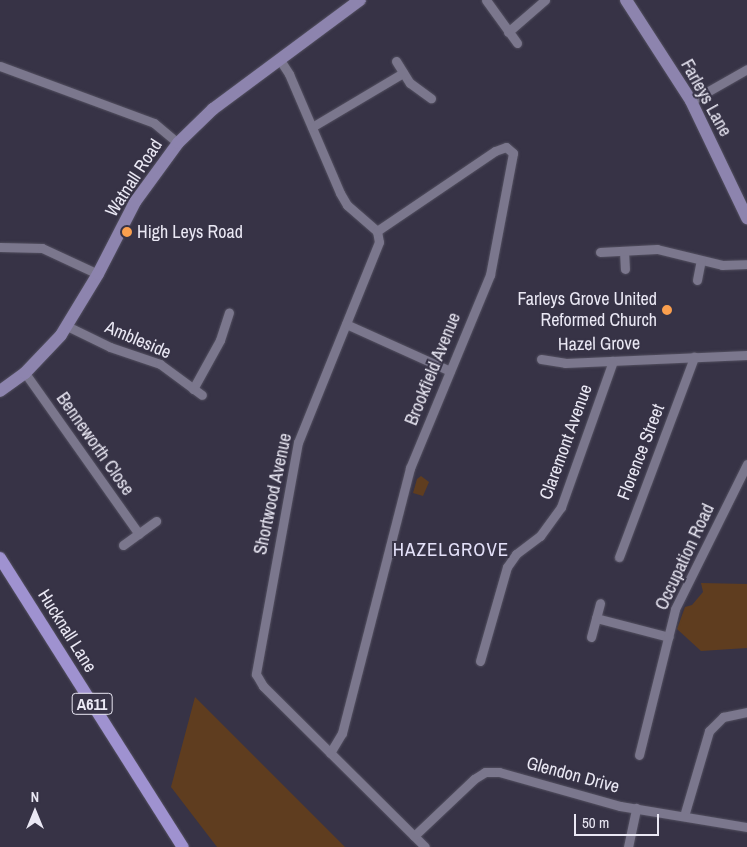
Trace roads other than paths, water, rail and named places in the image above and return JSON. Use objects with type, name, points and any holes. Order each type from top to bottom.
[{"type":"main road","name":"Watnall Road","points":[[0,391],[25,373],[67,326],[98,274],[135,202],[178,143],[213,109],[360,0]]},
{"type":"main road","name":"Farleys Lane","points":[[626,0],[691,101],[747,218]]},
{"type":"main road","name":"Hucknall Lane","points":[[0,558],[184,847]]},
{"type":"street","points":[[486,0],[517,43]]},
{"type":"street","points":[[508,32],[545,0]]},
{"type":"street","points":[[280,60],[347,205],[377,231]]},
{"type":"street","points":[[396,61],[403,73],[419,91],[431,98]]},
{"type":"street","points":[[0,66],[154,123],[178,143]]},
{"type":"street","points":[[691,101],[747,69]]},
{"type":"street","points":[[312,127],[403,73]]},
{"type":"street","name":"Brookfield Avenue","points":[[330,753],[342,733],[410,468],[490,275],[513,162],[510,148],[495,151],[377,231]]},
{"type":"street","name":"Shortwood Avenue","points":[[377,231],[378,246],[298,442],[256,667],[263,686],[425,847]]},
{"type":"street","points":[[0,247],[42,248],[98,274]]},
{"type":"street","points":[[600,252],[657,249],[722,266],[747,264]]},
{"type":"street","points":[[624,251],[625,270]]},
{"type":"street","points":[[696,280],[701,260]]},
{"type":"street","points":[[193,388],[220,340],[229,312]]},
{"type":"street","points":[[346,324],[450,371]]},
{"type":"street","name":"Ambleside","points":[[67,326],[110,347],[160,364],[202,395]]},
{"type":"street","name":"Hazel Grove","points":[[541,359],[566,363],[747,355]]},
{"type":"street","name":"Florence Street","points":[[618,557],[694,358]]},
{"type":"street","name":"Claremont Avenue","points":[[480,661],[507,567],[516,554],[551,523],[561,507],[613,361]]},
{"type":"street","name":"Benneworth Close","points":[[25,373],[138,534]]},
{"type":"street","name":"Occupation Road","points":[[639,754],[680,598],[747,464]]},
{"type":"street","points":[[123,545],[156,521]]},
{"type":"street","points":[[591,637],[600,603]]},
{"type":"street","points":[[596,618],[669,637]]},
{"type":"street","points":[[684,816],[709,731],[723,717],[747,712]]},
{"type":"street","name":"Glendon Drive","points":[[414,836],[474,779],[486,772],[499,772],[636,808],[747,827]]},
{"type":"street","points":[[628,847],[636,808]]},
{"type":"place","name":"High Leys Road","points":[[127,232]]},
{"type":"place","name":"Farleys Grove United Reformed Church","points":[[667,310]]},
{"type":"district","name":"HAZELGROVE","points":[[451,550]]}]
